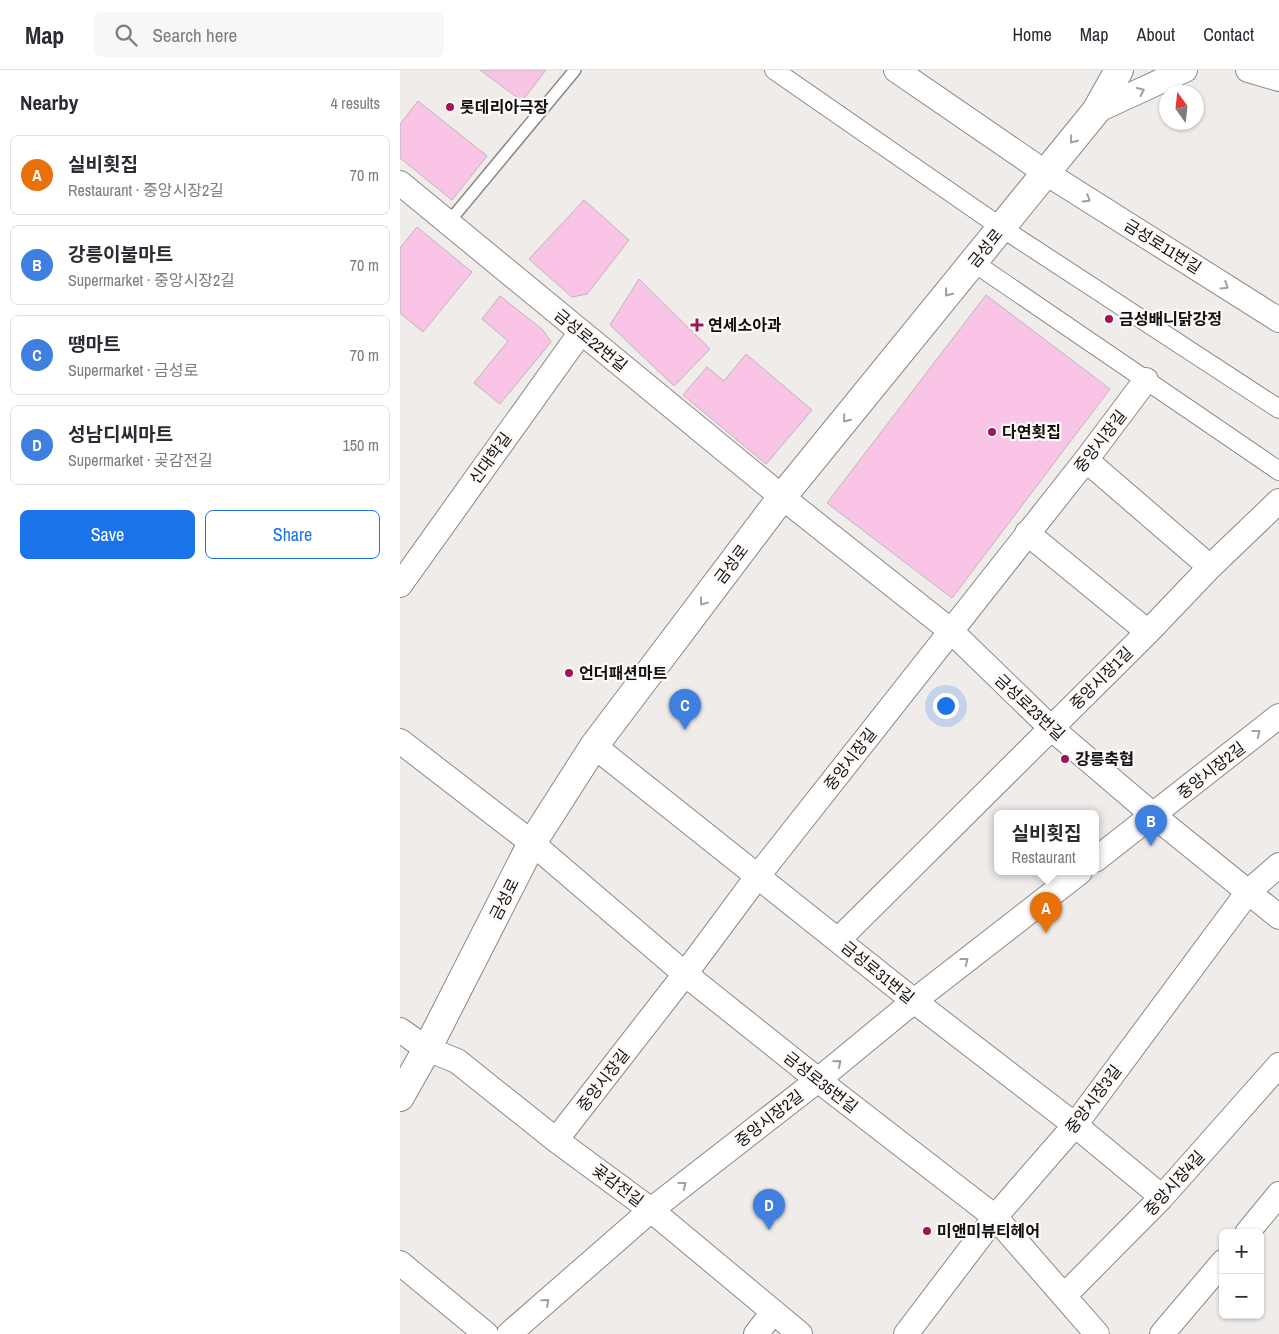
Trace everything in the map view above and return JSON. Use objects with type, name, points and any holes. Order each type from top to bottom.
[{"type":"street","points":[[774,70],[1002,228],[1279,409]]},
{"type":"street","name":"금성로11번길","points":[[896,70],[1046,173],[1279,320]]},
{"type":"street","name":"금성로","points":[[400,1097],[428,1049],[532,843],[594,746],[782,497],[1096,112],[1119,70]]},
{"type":"street","points":[[1096,112],[1185,70]]},
{"type":"street","points":[[1248,70],[1279,79]]},
{"type":"street","name":"금성로22번길","points":[[400,183],[782,497]]},
{"type":"street","points":[[973,262],[1279,471]]},
{"type":"street","name":"신대학길","points":[[400,584],[581,332]]},
{"type":"street","name":"중앙시장길","points":[[556,1140],[685,974],[757,877],[1086,460],[1146,380]]},
{"type":"street","points":[[1086,460],[1210,567]]},
{"type":"street","name":"금성로23번길","points":[[782,497],[952,631],[1052,728],[1153,815],[1279,917]]},
{"type":"street","name":"중앙시장1길","points":[[838,940],[1148,632],[1210,567],[1279,501]]},
{"type":"street","points":[[1027,533],[1148,632]]},
{"type":"street","name":"중앙시장2길","points":[[1099,857],[1279,716]]},
{"type":"street","name":"금성로35번길","points":[[400,741],[532,843],[685,974],[995,1217],[1097,1334]]},
{"type":"street","name":"금성로31번길","points":[[594,746],[914,1001],[1074,1125],[1162,1198]]},
{"type":"street","name":"중앙시장3길","points":[[906,1334],[995,1217],[1074,1125],[1248,892],[1279,865]]},
{"type":"street","name":"중앙시장2길","points":[[510,1334],[651,1210],[1076,875]]},
{"type":"street","name":"곶감전길","points":[[400,1030],[428,1049],[457,1061],[556,1140],[651,1210],[800,1334]]},
{"type":"street","name":"중앙시장4길","points":[[1064,1296],[1162,1198],[1279,1065]]},
{"type":"street","points":[[1250,1229],[1279,1194]]},
{"type":"street","points":[[400,1263],[486,1334]]},
{"type":"street","points":[[1162,1334],[1219,1267]]},
{"type":"street","points":[[756,1334],[773,1312]]},
{"type":"lane","points":[[448,223],[575,70]]},
{"type":"building","points":[[480,70],[546,70],[522,101]]},
{"type":"building","points":[[418,101],[487,156],[452,200],[400,158],[400,124]]},
{"type":"building","points":[[584,200],[629,240],[587,294],[572,297],[529,259]]},
{"type":"building","points":[[417,227],[472,272],[423,332],[400,313],[400,248]]},
{"type":"building","points":[[639,279],[710,349],[674,386],[610,325]]},
{"type":"building","points":[[986,295],[1110,389],[952,598],[827,503]]},
{"type":"building","points":[[500,296],[543,330],[551,342],[500,404],[474,383],[508,341],[482,319]]},
{"type":"building","points":[[746,354],[812,410],[766,464],[683,395],[707,367],[724,381]]},
{"type":"place","name":"롯데리아극장","points":[[450,107]]},
{"type":"place","name":"금성배니닭강정","points":[[1109,319]]},
{"type":"place","name":"연세소아과","points":[[697,325]]},
{"type":"place","name":"다연횟집","points":[[992,432]]},
{"type":"place","name":"언더패션마트","points":[[569,673]]},
{"type":"place","name":"땡마트","points":[[685,730]]},
{"type":"place","name":"강릉축협","points":[[1065,759]]},
{"type":"place","name":"강릉이불마트","points":[[1151,846]]},
{"type":"place","name":"실비횟집","points":[[1046,933]]},
{"type":"place","name":"성남디씨마트","points":[[769,1230]]},
{"type":"place","name":"미앤미뷰티헤어","points":[[927,1231]]}]
